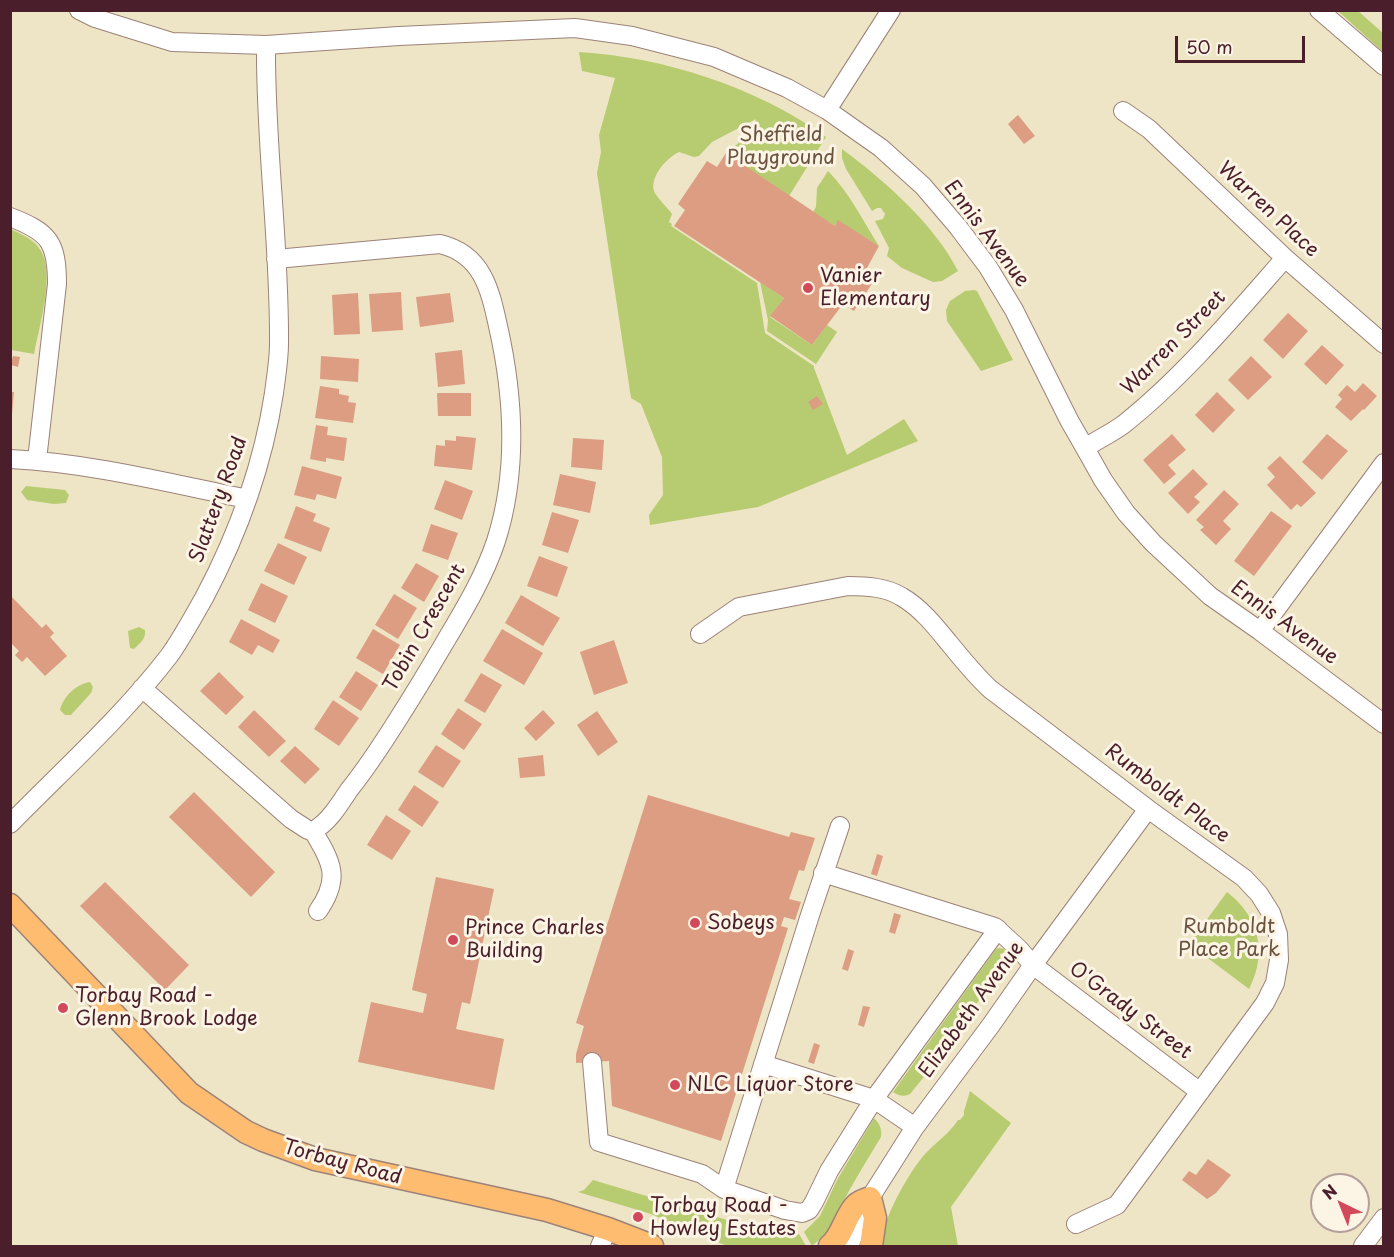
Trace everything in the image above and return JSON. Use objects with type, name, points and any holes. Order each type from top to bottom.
[{"type":"main road","name":"Torbay Road","points":[[10,905],[189,1094],[246,1132],[315,1159],[517,1202],[573,1217],[604,1238],[652,1246]]},
{"type":"main road","points":[[830,1246],[842,1231],[855,1206],[870,1198],[875,1218],[871,1246]]},
{"type":"street","name":"Ennis Avenue","points":[[79,10],[95,18],[171,42],[266,45],[575,28],[632,36],[714,57],[787,88],[827,110],[889,156],[922,186],[958,227],[988,267],[1014,310],[1069,420],[1103,480],[1126,513],[1154,543],[1210,596],[1383,724]]},
{"type":"street","points":[[827,110],[891,10]]},
{"type":"street","points":[[1319,10],[1383,66]]},
{"type":"street","name":"Slattery Road","points":[[10,824],[119,714],[170,654],[216,574],[247,500],[266,437],[279,345],[269,157],[266,45]]},
{"type":"street","name":"Warren Place","points":[[1123,111],[1149,129],[1285,258],[1383,344]]},
{"type":"street","points":[[10,217],[29,224],[44,235],[53,246],[57,264],[57,284],[37,460]]},
{"type":"street","name":"Tobin Crescent","points":[[276,259],[440,244],[452,247],[475,263],[484,277],[494,307],[509,388],[512,438],[509,482],[496,542],[467,606],[376,754],[336,809],[314,831]]},
{"type":"street","name":"Warren Street","points":[[1085,448],[1122,425],[1161,391],[1220,331],[1285,258]]},
{"type":"street","points":[[10,459],[37,460],[140,476],[247,500]]},
{"type":"street","points":[[1260,631],[1383,463]]},
{"type":"street","name":"Rumboldt Place","points":[[700,634],[739,607],[848,586],[884,589],[902,597],[936,627],[990,689],[1244,878],[1259,894],[1271,913],[1278,934],[1279,960],[1275,983],[1265,1003],[1117,1205],[1076,1224]]},
{"type":"street","points":[[142,688],[291,819],[308,830],[314,831],[331,865],[332,879],[318,912]]},
{"type":"street","name":"Elizabeth Avenue","points":[[849,1246],[870,1198],[915,1126],[1148,808]]},
{"type":"street","points":[[724,1189],[823,873],[840,826]]},
{"type":"street","points":[[592,1062],[599,1142],[702,1174],[724,1189],[795,1213],[809,1210],[829,1171],[874,1099],[998,929],[823,873]]},
{"type":"street","name":"O'Grady Street","points":[[998,929],[1033,965],[1200,1092]]},
{"type":"street","points":[[763,1064],[874,1099],[915,1126]]},
{"type":"street","points":[[1363,1246],[1383,1218]]},
{"type":"green space","points":[[1338,11],[1358,11],[1383,33],[1383,52]]},
{"type":"green space","name":"Sheffield Playground","points":[[579,52],[643,60],[740,89],[799,119],[826,137],[789,196],[726,153],[748,136],[756,119],[712,142],[699,156],[694,157],[679,152],[674,155],[664,163],[657,174],[654,180],[654,191],[672,214],[669,222],[671,226],[757,283],[765,333],[814,366],[847,455],[904,419],[918,441],[758,507],[650,525],[649,515],[663,495],[662,457],[641,404],[631,398],[597,173],[601,152],[599,135],[615,78],[582,71]]},
{"type":"green space","points":[[842,149],[907,204],[936,237],[958,271],[942,281],[933,282],[902,268],[887,256],[889,248],[875,221],[883,219],[885,214],[881,208],[872,211],[846,169]]},
{"type":"green space","points":[[828,171],[849,197],[879,246],[838,221],[835,226],[813,212],[816,207],[817,188]]},
{"type":"green space","points":[[11,229],[35,243],[45,261],[47,273],[45,301],[34,354],[11,350]]},
{"type":"green space","points":[[760,282],[784,298],[770,317],[812,345],[827,325],[837,332],[816,364],[767,331],[768,320]]},
{"type":"green space","points":[[965,291],[977,291],[1013,360],[981,371],[947,321],[946,310],[950,301]]},
{"type":"green space","points":[[26,486],[65,490],[69,495],[66,503],[54,504],[27,500],[21,492]]},
{"type":"green space","points":[[139,627],[145,630],[144,638],[134,649],[130,648],[128,631]]},
{"type":"green space","points":[[90,682],[93,687],[91,693],[71,715],[65,715],[60,710],[67,696],[75,688]]},
{"type":"green space","name":"Rumboldt Place Park","points":[[1227,892],[1247,912],[1257,936],[1258,962],[1249,989],[1189,944]]},
{"type":"green space","points":[[996,949],[1004,949],[1005,952],[1000,954],[1001,965],[997,974],[937,1061],[910,1094],[901,1096],[893,1092]]},
{"type":"green space","points":[[970,1091],[1011,1123],[951,1207],[958,1246],[882,1246],[886,1224],[904,1185],[925,1154],[964,1115]]},
{"type":"green space","points":[[874,1118],[880,1127],[881,1137],[829,1228],[812,1246],[804,1232],[820,1216],[837,1180]]},
{"type":"green space","points":[[593,1180],[777,1235],[792,1237],[799,1234],[806,1246],[727,1246],[651,1214],[578,1192],[584,1190]]},
{"type":"building","points":[[1018,115],[1035,136],[1024,144],[1008,124]]},
{"type":"building","points":[[726,153],[835,226],[838,220],[879,246],[862,277],[873,282],[854,311],[843,304],[812,345],[770,316],[784,298],[674,226],[685,210],[678,204],[707,161],[717,167]]},
{"type":"building","points":[[401,292],[403,330],[372,332],[369,294]]},
{"type":"building","points":[[358,293],[360,334],[334,335],[332,295]]},
{"type":"building","points":[[450,293],[454,322],[420,327],[416,297]]},
{"type":"building","points":[[1288,313],[1308,331],[1283,359],[1263,340]]},
{"type":"building","points":[[1322,345],[1344,365],[1326,385],[1304,364]]},
{"type":"building","points":[[462,350],[465,384],[438,387],[435,353]]},
{"type":"building","points":[[13,356],[20,357],[18,367],[11,365]]},
{"type":"building","points":[[321,356],[359,359],[358,382],[320,379]]},
{"type":"building","points":[[1251,356],[1272,377],[1248,400],[1228,380]]},
{"type":"building","points":[[1363,383],[1377,396],[1351,421],[1335,407],[1342,399],[1338,395],[1347,385],[1355,392]]},
{"type":"building","points":[[320,386],[339,389],[339,394],[349,396],[348,402],[356,403],[353,423],[315,418]]},
{"type":"building","points":[[10,392],[14,392],[12,414],[10,414]]},
{"type":"building","points":[[1217,392],[1235,410],[1213,433],[1195,415]]},
{"type":"building","points":[[437,393],[471,393],[471,416],[438,416]]},
{"type":"building","points":[[817,396],[823,404],[813,410],[808,402]]},
{"type":"building","points":[[316,425],[328,427],[327,435],[347,438],[344,461],[326,458],[326,462],[310,459]]},
{"type":"building","points":[[1172,434],[1186,450],[1168,465],[1176,474],[1164,484],[1143,460]]},
{"type":"building","points":[[1327,434],[1348,451],[1322,480],[1302,462]]},
{"type":"building","points":[[456,436],[476,438],[472,470],[434,466],[436,445],[445,446],[445,440],[456,441]]},
{"type":"building","points":[[573,438],[604,440],[602,470],[571,467]]},
{"type":"building","points":[[1280,456],[1316,493],[1301,507],[1297,504],[1291,510],[1267,485],[1275,477],[1267,468]]},
{"type":"building","points":[[302,466],[342,477],[336,499],[317,494],[315,500],[294,495]]},
{"type":"building","points":[[1193,469],[1208,484],[1194,497],[1200,502],[1188,514],[1168,493]]},
{"type":"building","points":[[560,474],[596,482],[590,513],[553,505]]},
{"type":"building","points":[[445,480],[473,491],[462,520],[434,509]]},
{"type":"building","points":[[1224,490],[1239,504],[1223,521],[1231,529],[1216,545],[1200,530],[1204,527],[1196,520]]},
{"type":"building","points":[[296,506],[316,514],[313,521],[330,528],[321,552],[284,538]]},
{"type":"building","points":[[1271,511],[1292,526],[1254,576],[1234,561]]},
{"type":"building","points":[[552,512],[579,520],[568,553],[542,545]]},
{"type":"building","points":[[431,524],[458,533],[448,560],[422,551]]},
{"type":"building","points":[[278,543],[307,557],[294,585],[264,571]]},
{"type":"building","points":[[539,556],[568,567],[557,597],[527,586]]},
{"type":"building","points":[[416,563],[439,576],[424,602],[401,588]]},
{"type":"building","points":[[261,583],[288,596],[275,623],[248,610]]},
{"type":"building","points":[[394,594],[417,608],[398,639],[375,625]]},
{"type":"building","points":[[10,595],[42,628],[46,624],[54,633],[50,637],[67,656],[45,676],[27,657],[22,662],[15,655],[19,651],[10,642]]},
{"type":"building","points":[[521,595],[560,618],[543,646],[505,623]]},
{"type":"building","points":[[241,619],[280,640],[273,653],[258,645],[252,655],[229,642]]},
{"type":"building","points":[[373,629],[400,645],[383,674],[356,658]]},
{"type":"building","points":[[502,629],[543,653],[524,685],[483,661]]},
{"type":"building","points":[[614,640],[628,683],[594,695],[580,652]]},
{"type":"building","points":[[356,671],[378,685],[361,711],[339,697]]},
{"type":"building","points":[[219,672],[244,697],[226,715],[200,691]]},
{"type":"building","points":[[481,673],[502,685],[485,713],[464,701]]},
{"type":"building","points":[[333,700],[359,718],[339,746],[314,729]]},
{"type":"building","points":[[458,708],[482,724],[464,750],[441,734]]},
{"type":"building","points":[[254,710],[286,741],[269,757],[238,727]]},
{"type":"building","points":[[543,710],[555,723],[536,741],[524,728]]},
{"type":"building","points":[[597,711],[618,742],[598,756],[577,725]]},
{"type":"building","points":[[436,745],[461,761],[443,788],[418,772]]},
{"type":"building","points":[[295,746],[320,769],[305,784],[280,761]]},
{"type":"building","points":[[543,755],[545,776],[520,778],[518,758]]},
{"type":"building","points":[[414,785],[439,802],[422,827],[398,810]]},
{"type":"building","points":[[194,792],[275,872],[251,897],[169,817]]},
{"type":"building","name":"Sobeys","points":[[648,795],[789,837],[791,832],[815,838],[804,871],[799,870],[789,899],[801,902],[795,920],[784,917],[781,926],[788,928],[721,1141],[612,1106],[609,1061],[576,1063],[576,1054],[584,1026],[576,1023]]},
{"type":"building","points":[[386,815],[411,831],[392,860],[367,845]]},
{"type":"building","points":[[877,854],[883,856],[877,876],[871,874]]},
{"type":"building","name":"Prince Charles Building","points":[[436,877],[494,889],[470,1004],[462,1002],[456,1029],[504,1039],[494,1090],[358,1062],[371,1002],[423,1013],[427,994],[412,990]]},
{"type":"building","points":[[105,882],[189,965],[165,990],[80,906]]},
{"type":"building","points":[[894,913],[901,915],[895,934],[889,932]]},
{"type":"building","points":[[848,949],[854,951],[848,971],[842,969]]},
{"type":"building","points":[[863,1006],[870,1007],[864,1027],[858,1025]]},
{"type":"building","points":[[814,1043],[820,1045],[814,1064],[808,1062]]},
{"type":"building","points":[[1208,1159],[1231,1175],[1216,1193],[1207,1199],[1182,1180],[1189,1171],[1196,1175]]},
{"type":"place","name":"Vanier Elementary","points":[[808,288]]},
{"type":"place","name":"Sobeys","points":[[695,923]]},
{"type":"place","name":"Prince Charles Building","points":[[453,940]]},
{"type":"place","name":"Torbay Road - Glenn Brook Lodge","points":[[63,1008]]},
{"type":"place","name":"NLC Liquor Store","points":[[675,1085]]},
{"type":"place","name":"Torbay Road - Howley Estates","points":[[638,1217]]}]
